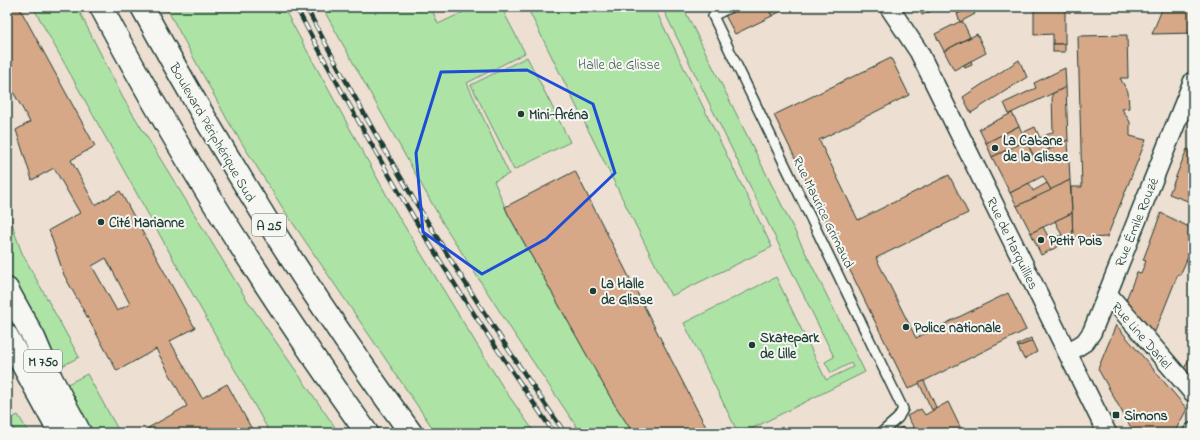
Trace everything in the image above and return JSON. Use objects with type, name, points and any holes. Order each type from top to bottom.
[{"type":"main road","name":"A 25","points":[[101,7],[162,118],[222,219],[290,322],[367,433]]},
{"type":"main road","name":"Boulevard Périphérique Sud","points":[[142,7],[201,113],[252,199],[292,262],[412,433]]},
{"type":"main road","name":"M 750","points":[[7,289],[34,338],[51,378],[80,433]]},
{"type":"main road","name":"M 750","points":[[7,336],[60,433]]},
{"type":"street","name":"Rue de Marquillies","points":[[889,7],[919,52],[1107,433]]},
{"type":"street","name":"Rue de Marquillies","points":[[901,7],[911,27],[919,52]]},
{"type":"street","name":"Rue Émile Rouzé","points":[[1068,353],[1088,339],[1108,294],[1193,81]]},
{"type":"street","name":"Rue Line Dariel","points":[[1108,294],[1193,393]]},
{"type":"lane","name":"Rue Maurice Grimaud","points":[[731,7],[713,16],[903,409],[898,418],[881,433]]},
{"type":"highlighted area","points":[[527,70],[593,104],[615,173],[546,239],[482,274],[423,232],[416,153],[441,72]]},
{"type":"green space","points":[[33,7],[77,7],[123,98],[247,300],[339,433],[270,433]]},
{"type":"green space","points":[[166,7],[283,7],[397,214],[504,389],[535,433],[436,433],[284,210],[228,121]]},
{"type":"green space","points":[[322,7],[431,7],[438,24],[474,7],[501,7],[525,53],[467,83],[509,174],[494,181],[508,214],[633,433],[581,433],[513,332],[444,225]]},
{"type":"green space","name":"Halle de Glisse","points":[[532,7],[654,7],[772,247],[671,296],[528,9]]},
{"type":"green space","name":"Skatepark de Lille","points":[[662,7],[683,7],[865,372],[743,433],[738,433],[684,323],[776,277],[826,380],[853,367],[851,363],[831,373],[825,362],[834,357]]},
{"type":"green space","name":"Mini-Aréna","points":[[527,57],[570,142],[514,170],[471,85]]},
{"type":"green space","points":[[7,201],[15,234],[22,253],[79,357],[53,371],[44,346],[7,278]]},
{"type":"green space","points":[[87,374],[120,433],[85,433],[60,388]]},
{"type":"green space","points":[[18,415],[29,433],[16,433],[8,420]]},
{"type":"building","name":"Cité Marianne","points":[[7,7],[19,7],[95,146],[71,160],[95,205],[120,191],[195,328],[170,341],[202,398],[227,384],[254,433],[151,433],[148,428],[187,406],[156,349],[117,371],[64,275],[49,230],[80,213],[54,168],[32,180],[16,130],[30,122],[7,81]],"holes":[[[106,258],[130,304],[117,311],[92,266]]]},
{"type":"building","points":[[740,7],[768,7],[772,16],[735,34],[725,15]]},
{"type":"building","points":[[768,7],[778,7],[781,11],[772,16]]},
{"type":"building","points":[[778,7],[790,7],[781,11]]},
{"type":"building","points":[[918,7],[926,7],[929,12],[922,15]]},
{"type":"building","points":[[926,7],[934,7],[935,9],[929,12]]},
{"type":"building","points":[[955,7],[971,7],[958,14]]},
{"type":"building","points":[[971,7],[975,14],[960,22],[957,14]]},
{"type":"building","points":[[1034,7],[1065,7],[1065,44],[1053,44],[1053,34],[1034,35]]},
{"type":"building","points":[[1163,7],[1193,7],[1193,33],[1152,34]]},
{"type":"building","points":[[959,22],[963,22],[970,37],[944,51],[935,34]]},
{"type":"building","points":[[977,34],[986,53],[954,70],[944,51]]},
{"type":"building","points":[[1127,35],[1128,78],[1120,78],[1128,92],[1129,108],[1122,109],[1130,122],[1130,136],[1146,140],[1107,237],[1073,239],[1071,187],[1082,187],[1078,36]]},
{"type":"building","points":[[1053,44],[1065,44],[1065,52],[1053,52]]},
{"type":"building","points":[[891,58],[909,95],[819,140],[858,220],[949,175],[968,213],[876,258],[916,338],[1008,293],[1026,330],[908,389],[774,115]]},
{"type":"building","points":[[1019,60],[1027,77],[971,113],[963,97]]},
{"type":"building","points":[[971,61],[972,65],[965,68],[964,65]]},
{"type":"building","points":[[1065,68],[1066,87],[1009,114],[1004,103],[1036,88],[1034,83]]},
{"type":"building","points":[[1066,87],[1068,140],[1034,157],[1022,133],[1035,127],[1040,138],[1053,132],[1052,94]]},
{"type":"building","points":[[1012,113],[1019,126],[986,143],[979,129]]},
{"type":"building","points":[[1019,126],[1026,141],[992,157],[986,143]]},
{"type":"building","points":[[1068,140],[1070,180],[1051,190],[1043,176],[1010,193],[992,157],[1026,141],[1034,157]]},
{"type":"building","points":[[1187,149],[1193,150],[1193,203],[1169,194]]},
{"type":"building","name":"La Halle de Glisse","points":[[575,171],[709,433],[633,433],[613,402],[508,214],[505,207]]},
{"type":"building","points":[[1070,180],[1072,213],[1031,233],[1017,206]]},
{"type":"building","points":[[1029,183],[1033,191],[1047,183],[1051,190],[1017,206],[1010,193]]},
{"type":"building","points":[[1072,213],[1073,239],[1041,255],[1031,233],[1043,227],[1050,240],[1062,235],[1055,221]]},
{"type":"building","points":[[1161,213],[1193,229],[1193,246],[1180,275],[1178,274],[1154,334],[1126,300],[1137,272],[1141,273],[1146,261],[1143,260]]},
{"type":"building","points":[[1116,325],[1187,409],[1174,433],[1134,433],[1098,369]]},
{"type":"building","points":[[1031,338],[1032,341],[1018,347],[1017,345]]},
{"type":"building","points":[[1032,341],[1037,352],[1024,359],[1018,347]]},
{"type":"building","points":[[1193,351],[1193,380],[1184,369]]},
{"type":"building","points":[[924,381],[936,407],[932,410],[919,383]]},
{"type":"building","points":[[948,402],[963,433],[917,433],[907,416],[921,409],[925,415]]},
{"type":"building","points":[[902,427],[904,430],[901,433],[892,433]]},
{"type":"railway","points":[[296,7],[355,116],[433,250],[554,433]]},
{"type":"railway","points":[[306,7],[335,62],[429,224],[495,330],[565,433]]},
{"type":"place","name":"Mini-Aréna","points":[[521,114]]},
{"type":"place","name":"La Cabane de la Glisse","points":[[995,148]]},
{"type":"place","name":"Cité Marianne","points":[[101,222]]},
{"type":"place","name":"Petit Pois","points":[[1041,240]]},
{"type":"place","name":"La Halle de Glisse","points":[[593,291]]},
{"type":"place","name":"Police nationale","points":[[906,327]]},
{"type":"place","name":"Skatepark de Lille","points":[[752,345]]},
{"type":"place","name":"Simons","points":[[1116,415]]}]
